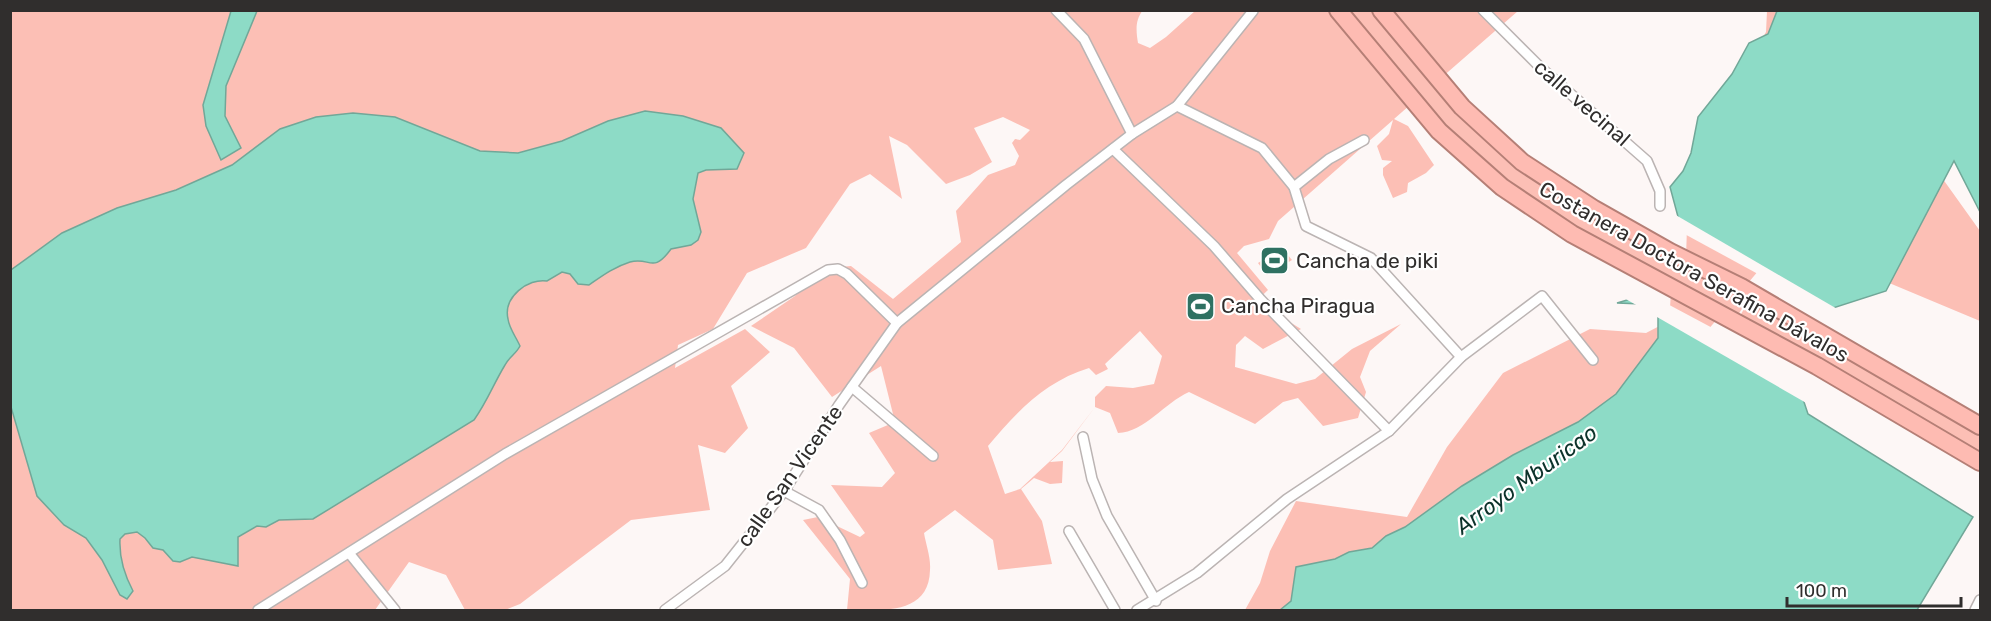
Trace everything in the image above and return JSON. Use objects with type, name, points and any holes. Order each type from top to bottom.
[{"type":"highway","name":"Costanera Doctora Serafina Dávalos","points":[[1338,10],[1439,131],[1502,187],[1572,234],[1817,366],[1980,462]]},
{"type":"highway","name":"Costanera Doctora Serafina Dávalos","points":[[1381,10],[1462,107],[1522,162],[1594,209],[1670,252],[1741,287],[1980,426]]},
{"type":"street","points":[[1056,10],[1084,39],[1132,134]]},
{"type":"street","name":"calle vecinal","points":[[1483,10],[1540,67],[1647,161],[1660,191],[1660,206]]},
{"type":"street","name":"calle San Vicente","points":[[665,610],[725,566],[784,491],[897,323],[1132,134],[1177,106],[1253,11]]},
{"type":"street","points":[[1177,106],[1262,148],[1294,187],[1306,226],[1371,258],[1461,357]]},
{"type":"street","points":[[1294,187],[1329,159],[1364,140]]},
{"type":"street","points":[[1113,149],[1214,246],[1262,300],[1389,431]]},
{"type":"street","points":[[258,610],[505,454],[828,270],[838,269],[847,274],[897,323]]},
{"type":"street","points":[[1137,610],[1156,601],[1222,555],[1287,499],[1389,431],[1461,357],[1542,296],[1593,360]]},
{"type":"street","points":[[852,387],[933,456]]},
{"type":"street","points":[[1083,437],[1092,479],[1107,516],[1156,601]]},
{"type":"street","points":[[784,491],[819,510],[840,540],[862,583]]},
{"type":"street","points":[[1069,531],[1115,610]]},
{"type":"street","points":[[349,553],[395,610]]},
{"type":"street","points":[[1975,610],[1980,600]]},
{"type":"shaded area","points":[[1143,10],[1137,26],[1138,43],[1150,48],[1195,11],[1518,11],[1433,85],[1456,110],[1686,258],[1687,227],[1727,99],[1766,32],[1767,11],[1805,11],[1840,35],[1980,231],[1980,321],[1882,280],[1759,270],[1738,295],[1747,301],[1736,318],[1724,311],[1701,338],[1779,610],[1245,610],[1260,583],[1270,551],[1296,501],[1407,517],[1447,447],[1503,373],[1590,329],[1646,333],[1669,321],[1671,293],[1594,239],[1513,187],[1480,160],[1418,98],[1394,119],[1408,126],[1434,165],[1426,173],[1408,183],[1407,192],[1393,198],[1383,175],[1383,168],[1392,161],[1382,160],[1377,146],[1389,134],[1393,120],[1278,221],[1269,239],[1244,246],[1237,253],[1268,290],[1253,304],[1272,311],[1301,329],[1263,349],[1245,336],[1236,345],[1235,367],[1296,384],[1315,379],[1352,349],[1401,324],[1370,351],[1360,377],[1366,392],[1358,418],[1323,426],[1298,398],[1283,402],[1255,424],[1189,392],[1137,428],[1118,433],[1110,413],[1095,407],[1062,451],[1050,462],[1063,461],[1062,483],[1050,484],[1034,478],[1021,489],[1042,521],[1052,564],[998,570],[993,540],[955,510],[924,533],[930,570],[928,585],[921,596],[912,603],[900,607],[847,610],[850,579],[803,520],[818,517],[860,537],[865,533],[831,485],[882,487],[895,473],[869,433],[895,422],[881,366],[832,397],[794,348],[751,326],[795,296],[818,269],[851,266],[893,299],[961,242],[956,211],[988,175],[1015,165],[1019,156],[1012,143],[1015,139],[1020,140],[1030,130],[1003,117],[974,128],[992,162],[970,175],[946,184],[907,145],[889,136],[902,199],[870,174],[850,184],[806,248],[747,273],[713,329],[678,345],[675,368],[745,329],[770,352],[731,386],[748,428],[725,453],[698,445],[710,510],[631,520],[520,604],[505,610],[465,610],[446,575],[409,562],[375,610],[11,610],[10,11]],"holes":[[[1140,331],[1162,356],[1154,384],[1133,388],[1106,386],[1095,397],[1095,407],[1062,450],[1020,489],[1005,494],[988,446],[1021,410],[1046,389],[1089,368],[1096,375],[1108,369],[1105,364]]]},
{"type":"shaded area","name":"Cancha de piki","points":[[1282,248],[1292,260],[1267,275],[1258,263]]},
{"type":"shaded area","points":[[1749,301],[1980,430],[1980,452],[1738,319]]},
{"type":"water","points":[[231,11],[257,11],[226,86],[225,116],[241,148],[221,160],[206,126],[203,105]]},
{"type":"water","points":[[1777,11],[1980,11],[1980,212],[1954,161],[1886,291],[1830,309],[1681,228],[1670,187],[1683,171],[1691,153],[1698,117],[1732,74],[1749,43],[1768,34]]},
{"type":"water","points":[[645,111],[683,116],[721,128],[744,153],[737,169],[706,170],[698,173],[693,199],[701,232],[698,240],[691,245],[671,249],[665,257],[655,263],[637,261],[624,264],[589,285],[578,284],[570,274],[562,272],[547,281],[532,283],[518,291],[509,303],[507,311],[510,326],[520,346],[507,362],[474,420],[313,519],[279,520],[266,527],[257,526],[238,537],[238,566],[192,557],[180,562],[173,561],[163,550],[153,548],[137,532],[125,534],[120,539],[120,553],[133,591],[127,599],[120,595],[102,560],[86,538],[64,525],[37,496],[11,407],[11,270],[62,233],[117,208],[176,190],[232,165],[280,129],[316,117],[353,113],[395,117],[480,151],[518,153],[562,141],[608,121]]},
{"type":"water","name":"Arroyo Mburicao","points":[[1644,295],[1795,375],[1808,414],[1973,517],[1917,610],[1280,610],[1291,601],[1296,567],[1372,548],[1386,536],[1405,527],[1462,486],[1513,455],[1578,422],[1616,394],[1658,338],[1658,315],[1642,304],[1617,303]]},
{"type":"pier","points":[[1674,214],[1839,310],[1828,312],[1679,231]]},
{"type":"pier","points":[[1645,292],[1797,373],[1808,404],[1624,298]]},
{"type":"place","name":"Cancha de piki","points":[[1275,261]]},
{"type":"place","name":"Cancha Piragua","points":[[1200,306]]}]
